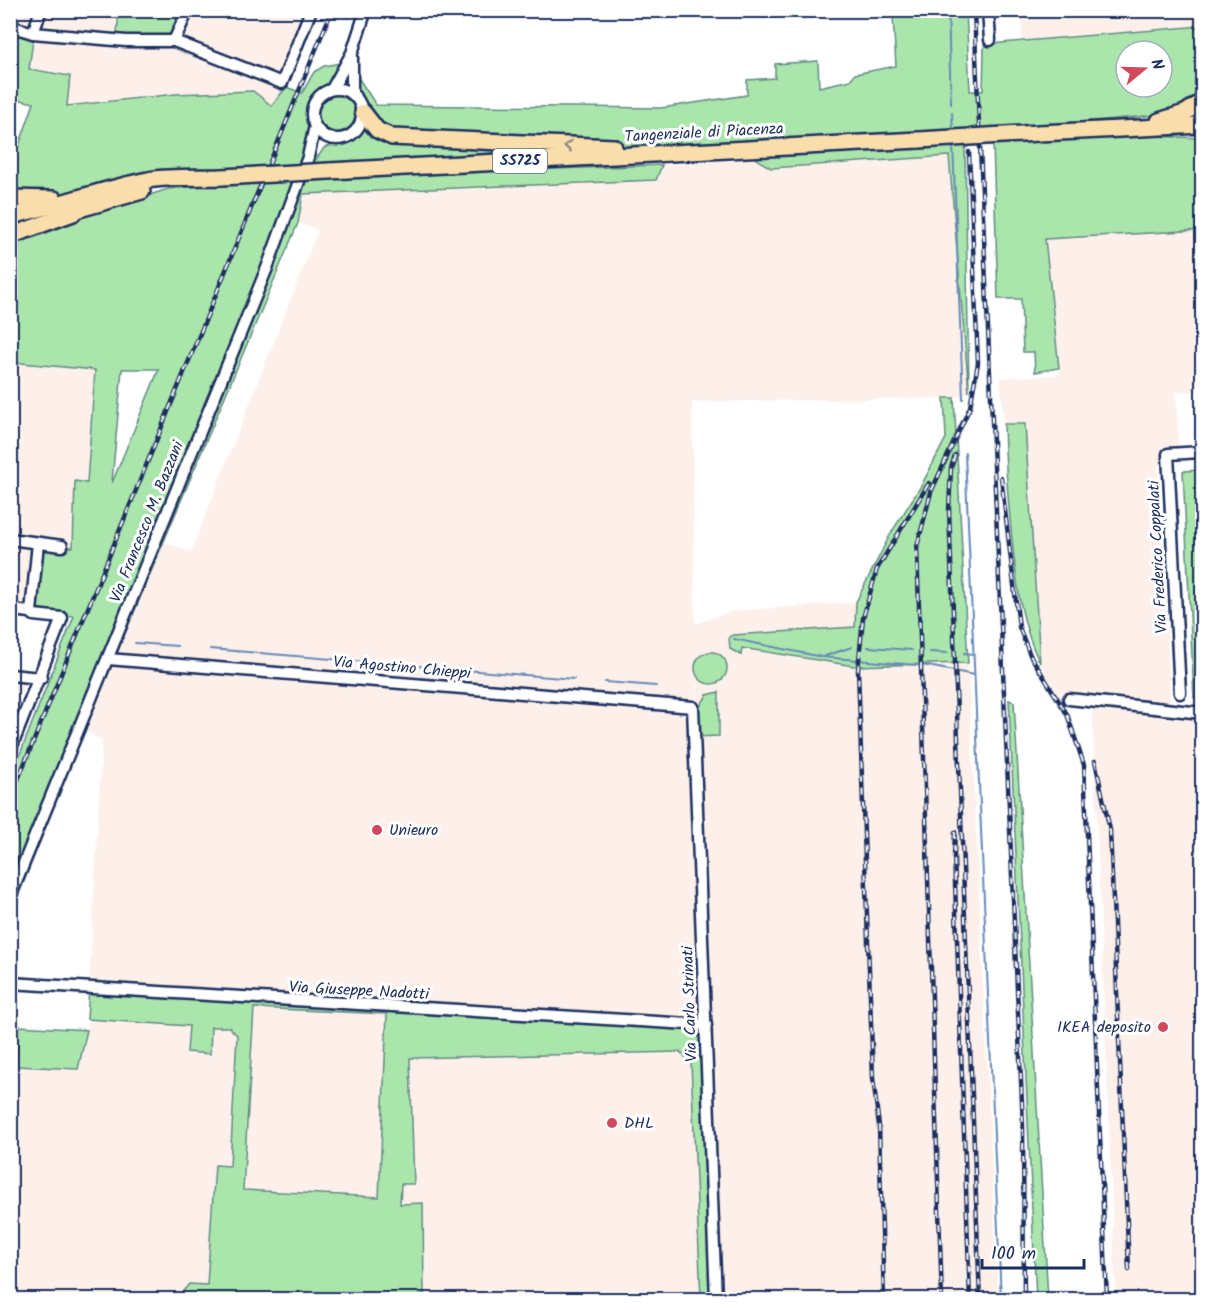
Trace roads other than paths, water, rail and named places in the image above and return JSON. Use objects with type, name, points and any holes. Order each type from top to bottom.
[{"type":"highway","points":[[1119,130],[1172,118],[1203,102]]},
{"type":"highway","points":[[363,112],[377,130],[392,136],[605,147],[680,145],[710,151]]},
{"type":"highway","name":"Tangenziale di Piacenza","points":[[10,216],[46,209],[113,188],[152,179],[1203,125]]},
{"type":"highway","points":[[1119,130],[1203,136]]},
{"type":"highway","name":"Tangenziale di Piacenza","points":[[10,225],[86,208],[153,188],[214,177]]},
{"type":"highway","points":[[10,198],[35,201],[113,188]]},
{"type":"highway","points":[[10,236],[86,208]]},
{"type":"street","points":[[33,33],[41,10]]},
{"type":"street","points":[[174,41],[188,10]]},
{"type":"street","points":[[10,26],[33,33],[174,41],[282,83],[311,10]]},
{"type":"street","points":[[332,89],[352,53],[366,10]]},
{"type":"street","points":[[988,10],[990,40]]},
{"type":"street","points":[[352,53],[352,93]]},
{"type":"street","points":[[332,89],[352,93],[357,98],[363,112],[359,127],[348,137],[333,139],[326,137],[315,126],[312,112],[314,104],[323,93],[332,89]]},
{"type":"street","name":"Via Francesco M. Bazzani","points":[[10,897],[267,268],[308,157],[315,126]]},
{"type":"street","points":[[308,157],[333,139]]},
{"type":"street","name":"Via Frederico Coppalati","points":[[1180,693],[1168,454],[1203,452]]},
{"type":"street","points":[[10,539],[62,546]]},
{"type":"street","points":[[31,612],[38,543]]},
{"type":"street","points":[[10,610],[63,618],[10,751]]},
{"type":"street","name":"Via Agostino Chieppi","points":[[108,659],[693,707]]},
{"type":"street","points":[[10,675],[40,678]]},
{"type":"street","points":[[1069,699],[1203,713]]},
{"type":"street","name":"Via Carlo Strinati","points":[[693,707],[716,1299]]},
{"type":"street","name":"Via Giuseppe Nadotti","points":[[10,983],[706,1025]]},
{"type":"waterway","points":[[948,10],[951,104]]},
{"type":"waterway","points":[[952,113],[953,131]]},
{"type":"waterway","points":[[953,143],[963,399]]},
{"type":"waterway","points":[[965,453],[1001,1300]]},
{"type":"waterway","points":[[734,639],[822,657],[928,666],[974,675]]},
{"type":"waterway","points":[[135,643],[177,646]]},
{"type":"waterway","points":[[825,656],[852,647]]},
{"type":"waterway","points":[[868,647],[912,650]]},
{"type":"waterway","points":[[210,649],[574,679]]},
{"type":"waterway","points":[[930,652],[948,653]]},
{"type":"waterway","points":[[964,653],[973,654]]},
{"type":"waterway","points":[[605,682],[656,686]]},
{"type":"railway","points":[[10,799],[332,10]]},
{"type":"railway","points":[[974,10],[1023,1126],[1024,1300]]},
{"type":"railway","points":[[942,1300],[917,547],[931,492],[970,407],[978,363],[969,152]]},
{"type":"railway","points":[[955,455],[951,468],[949,510],[980,1300]]},
{"type":"railway","points":[[1001,477],[1019,627],[1030,655],[1067,714],[1084,765],[1107,1300]]},
{"type":"railway","points":[[884,1300],[879,1126],[873,1078],[858,670],[863,618],[877,569],[929,483]]},
{"type":"railway","points":[[1095,761],[1110,830],[1129,1270]]},
{"type":"railway","points":[[955,832],[970,1300]]},
{"type":"place","name":"Unieuro","points":[[377,830]]},
{"type":"place","name":"IKEA deposito","points":[[1163,1027]]},
{"type":"place","name":"DHL","points":[[612,1123]]}]
